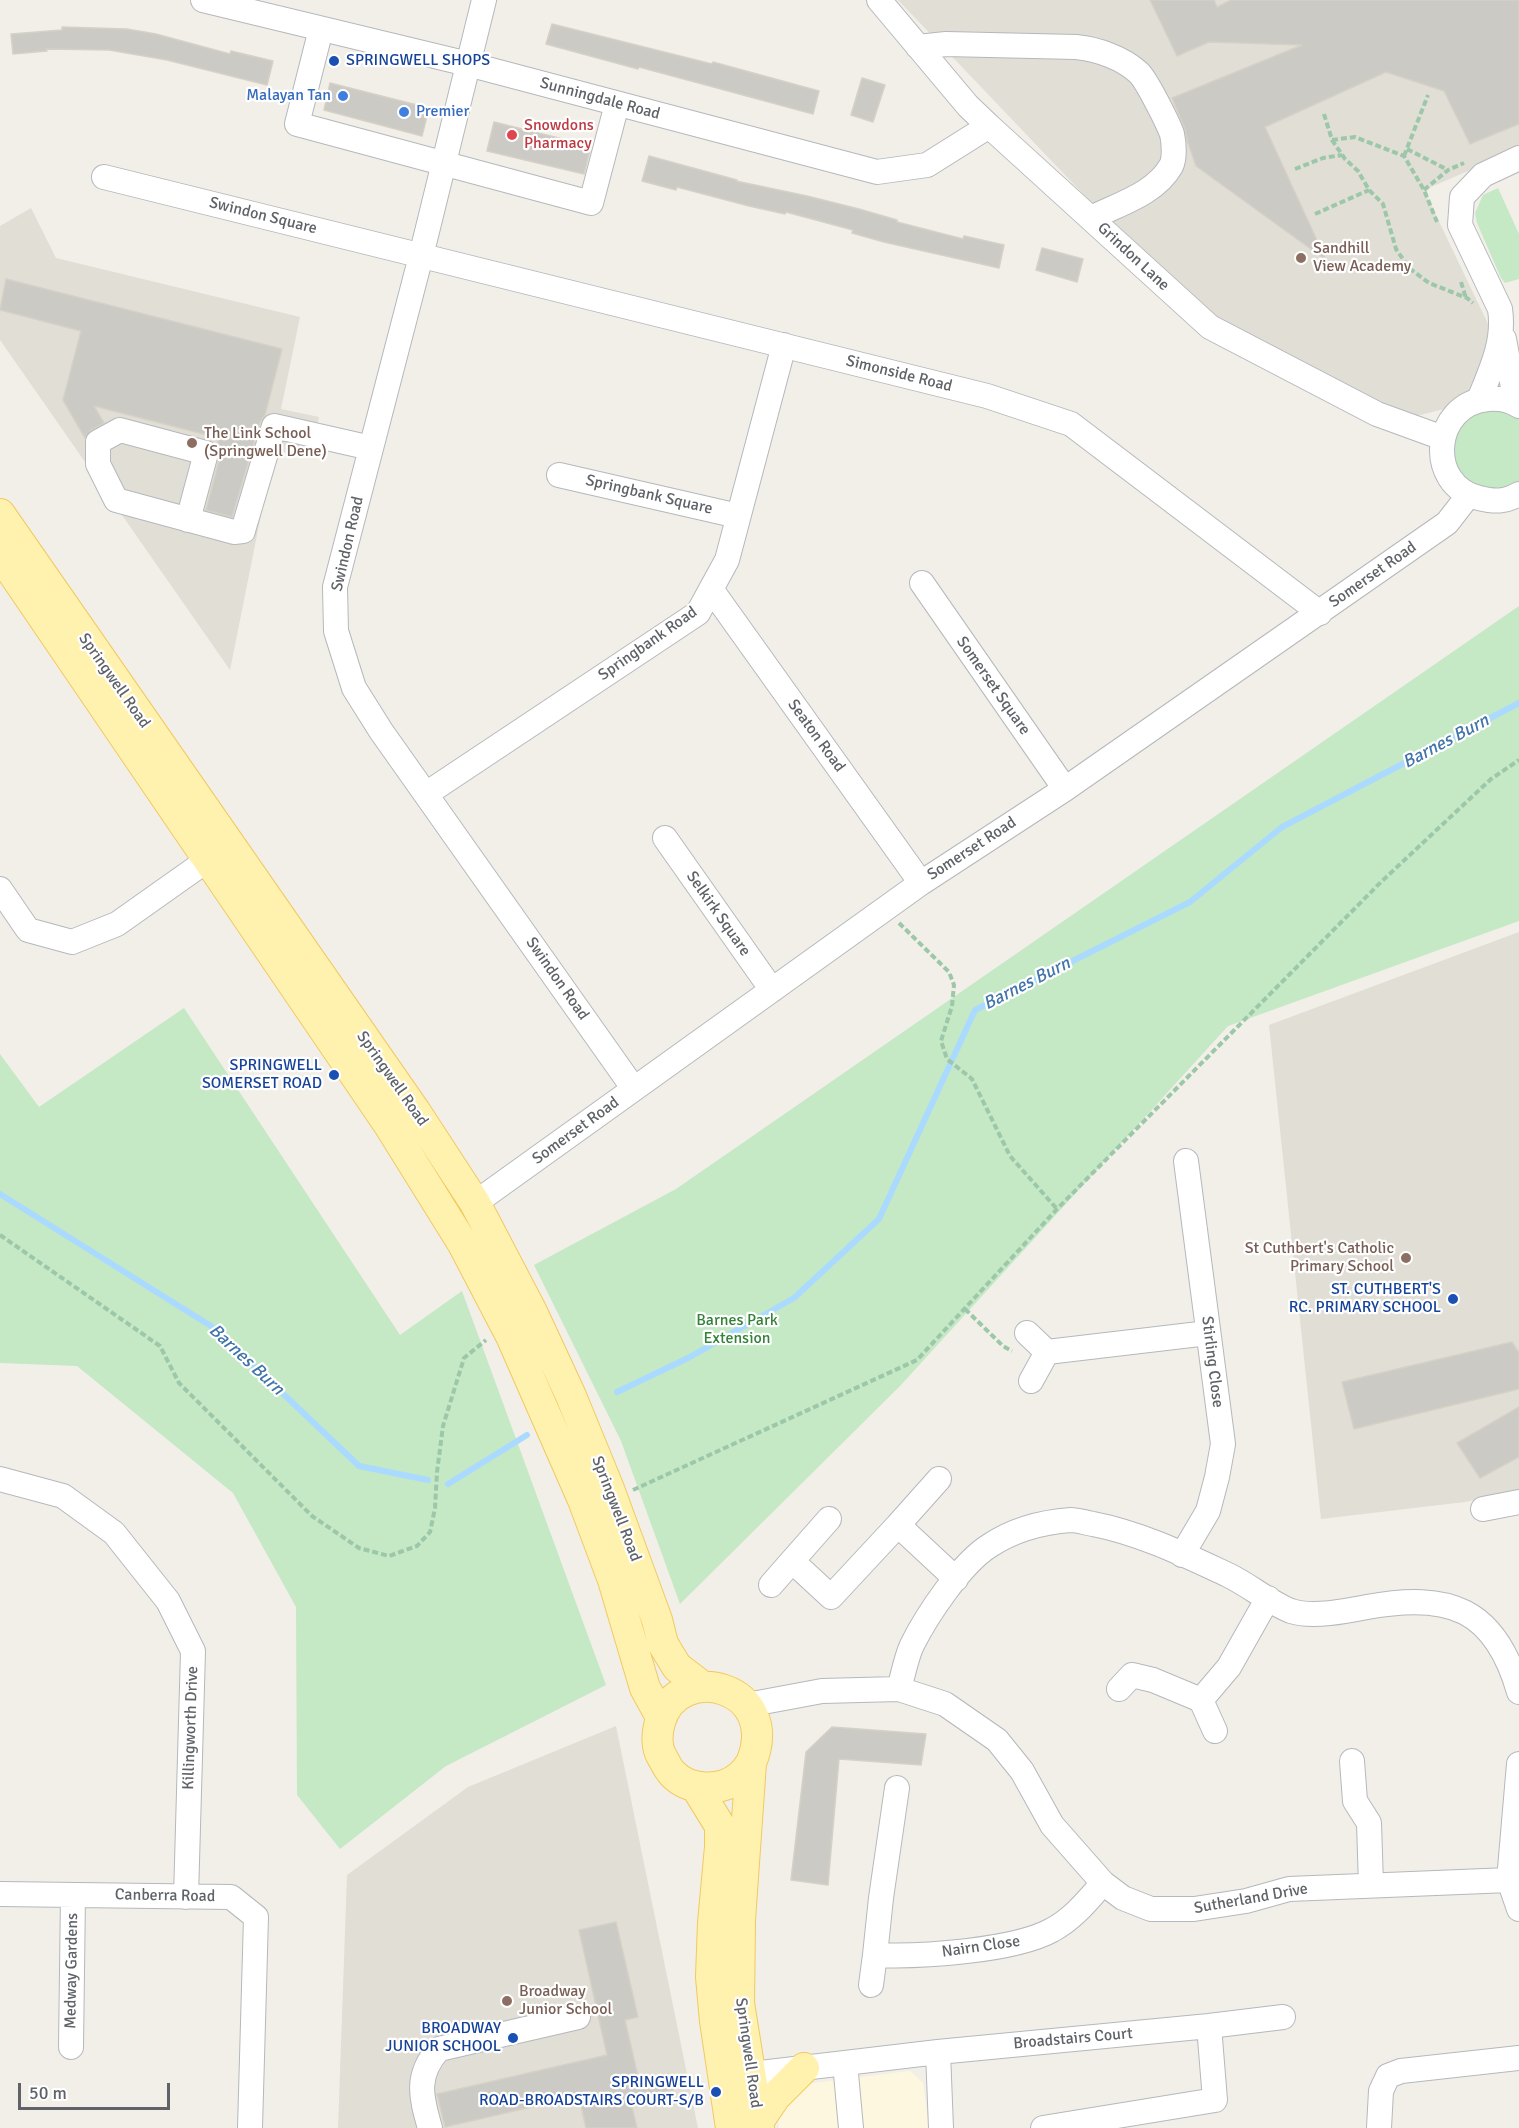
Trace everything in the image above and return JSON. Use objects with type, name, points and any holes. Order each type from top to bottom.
[{"type":"main road","name":"Springwell Road","points":[[0,514],[219,853],[389,1125],[463,1244],[505,1324],[583,1500],[613,1580],[645,1688],[661,1717],[657,1730],[659,1752],[671,1773],[680,1780],[696,1786],[720,1826],[711,1977],[715,2021],[750,2126]]},
{"type":"main road","name":"Springwell Road","points":[[0,554],[219,853],[415,1111],[475,1203],[537,1322],[571,1396],[613,1499],[657,1620],[663,1644],[677,1667],[703,1686],[729,1691],[747,1705],[756,1720],[758,1748],[752,1763],[740,1920],[739,2003],[752,2074],[750,2126]]},
{"type":"main road","points":[[448,1220],[475,1203]]},
{"type":"main road","points":[[661,1717],[671,1702],[682,1693],[703,1686]]},
{"type":"main road","points":[[696,1786],[709,1788],[729,1783],[740,1777],[752,1763]]},
{"type":"main road","points":[[750,2126],[804,2068]]},
{"type":"street","name":"Sunningdale Road","points":[[202,0],[468,64],[877,172],[927,165],[989,126]]},
{"type":"street","name":"Swindon Road","points":[[484,0],[421,256],[335,587],[336,630],[354,688],[634,1089]]},
{"type":"street","name":"Grindon Lane","points":[[879,0],[989,126],[1210,327],[1377,414],[1443,438]]},
{"type":"street","points":[[321,29],[297,124],[591,203],[617,104]]},
{"type":"street","points":[[918,47],[946,44],[1076,46],[1110,57],[1140,74],[1172,135],[1174,153],[1172,164],[1154,187],[1091,218]]},
{"type":"street","points":[[1518,404],[1506,357],[1500,311],[1460,225],[1462,197],[1483,175],[1519,158]]},
{"type":"street","name":"Swindon Square","points":[[104,177],[421,256]]},
{"type":"street","name":"Simonside Road","points":[[421,256],[987,396],[1071,424],[1320,613]]},
{"type":"street","points":[[1479,400],[1497,354],[1500,311]]},
{"type":"street","name":"Springbank Road","points":[[426,794],[698,613],[727,560],[784,345]]},
{"type":"street","points":[[1518,404],[1498,398],[1479,400],[1463,407],[1451,419],[1443,438],[1442,456],[1450,479],[1468,496],[1494,502],[1509,500],[1519,494]]},
{"type":"street","points":[[188,520],[206,453],[120,430],[98,442],[98,464],[116,500],[188,520],[234,532],[243,531],[274,426],[371,448]]},
{"type":"street","name":"Springbank Square","points":[[559,475],[738,516]]},
{"type":"street","name":"Somerset Road","points":[[475,1203],[921,883],[1065,789],[1447,523],[1468,496]]},
{"type":"street","name":"Somerset Square","points":[[922,583],[1065,789]]},
{"type":"street","name":"Seaton Road","points":[[711,589],[921,883]]},
{"type":"street","name":"Selkirk Square","points":[[664,838],[772,990]]},
{"type":"street","points":[[0,889],[28,930],[72,942],[117,924],[219,853]]},
{"type":"street","name":"Stirling Close","points":[[1182,1555],[1208,1511],[1217,1477],[1222,1444],[1186,1161]]},
{"type":"street","points":[[1027,1333],[1039,1366],[1208,1333]]},
{"type":"street","name":"Killingworth Drive","points":[[0,1479],[63,1496],[114,1533],[168,1601],[193,1651],[186,1897]]},
{"type":"street","points":[[792,1561],[831,1597],[939,1479]]},
{"type":"street","points":[[1483,1509],[1519,1502]]},
{"type":"street","points":[[771,1585],[829,1520]]},
{"type":"street","points":[[899,1689],[911,1647],[936,1605],[956,1579],[988,1546],[1024,1528],[1072,1520],[1119,1529],[1182,1555],[1230,1576],[1292,1611],[1331,1614],[1408,1601],[1451,1605],[1486,1626],[1506,1655],[1519,1692]]},
{"type":"street","points":[[898,1525],[956,1579]]},
{"type":"street","points":[[1201,1700],[1229,1666],[1268,1598]]},
{"type":"street","points":[[1119,1689],[1132,1675],[1153,1680],[1201,1700],[1215,1731]]},
{"type":"street","name":"Sutherland Drive","points":[[747,1705],[822,1691],[899,1689],[945,1704],[997,1740],[1022,1771],[1052,1825],[1103,1883],[1123,1898],[1151,1909],[1194,1910],[1289,1889],[1509,1880]]},
{"type":"street","points":[[1352,1761],[1355,1801],[1369,1823],[1371,1885]]},
{"type":"street","points":[[1519,1764],[1509,1880],[1519,1909]]},
{"type":"street","points":[[871,1985],[897,1788]]},
{"type":"street","name":"Nairn Close","points":[[875,1955],[906,1956],[1026,1941],[1053,1930],[1069,1919],[1103,1883]]},
{"type":"street","name":"Canberra Road","points":[[0,1894],[231,1897],[256,1917],[250,2128]]},
{"type":"street","name":"Medway Gardens","points":[[71,2047],[73,1895]]},
{"type":"street","points":[[430,2128],[422,2099],[422,2076],[439,2049],[578,2017]]},
{"type":"street","name":"Broadstairs Court","points":[[752,2074],[938,2052],[1283,2017]]},
{"type":"street","points":[[1043,2128],[1215,2100],[1209,2026]]},
{"type":"street","points":[[938,2052],[941,2128]]},
{"type":"street","points":[[1379,2128],[1381,2091],[1388,2076],[1401,2071],[1519,2058]]},
{"type":"street","points":[[845,2063],[851,2128]]},
{"type":"path","points":[[1332,140],[1355,137],[1402,155],[1407,149],[1428,95]]},
{"type":"path","points":[[1324,114],[1332,140],[1383,204],[1396,249],[1409,268],[1429,283],[1500,311]]},
{"type":"path","points":[[1407,149],[1448,170]]},
{"type":"path","points":[[1295,169],[1323,158],[1342,155]]},
{"type":"path","points":[[1315,214],[1369,189]]},
{"type":"path","points":[[613,1499],[917,1360],[1057,1209],[1381,882],[1491,779],[1519,760]]},
{"type":"path","points":[[885,909],[949,972],[954,986],[952,1006],[941,1041],[947,1059],[972,1078],[1010,1156],[1057,1209]]},
{"type":"path","points":[[0,1235],[160,1346],[179,1383],[312,1516],[359,1548],[389,1556],[417,1546],[430,1532],[435,1508],[443,1426],[464,1358],[505,1324]]},
{"type":"path","points":[[965,1309],[1003,1346],[1039,1366]]},
{"type":"shaded area","name":"Sandhill View Academy","points":[[898,0],[1519,0],[1519,149],[1424,190],[1490,328],[1479,400],[1397,421],[1210,327]]},
{"type":"shaded area","name":"The Link School (Springwell Dene)","points":[[31,208],[56,258],[300,317],[281,409],[319,417],[310,458],[274,450],[230,670],[0,340],[0,226]]},
{"type":"shaded area","name":"St Cuthbert's Catholic Primary School","points":[[1519,932],[1519,1490],[1465,1502],[1321,1519],[1269,1025]]},
{"type":"shaded area","name":"Broadway Junior School","points":[[616,1726],[698,2128],[338,2128],[347,1875],[468,1787]]},
{"type":"shaded area","points":[[910,2071],[923,2083],[929,2128],[779,2128],[778,2119],[798,2085]]},
{"type":"green space","points":[[1498,188],[1519,234],[1519,279],[1505,283],[1477,223],[1475,213],[1483,195]]},
{"type":"green space","points":[[1519,406],[1519,494],[1468,496],[1443,438],[1463,407]]},
{"type":"green space","name":"Barnes Park Extension","points":[[1519,606],[1519,921],[1228,1026],[900,1386],[680,1604],[621,1441],[534,1265],[676,1189]]},
{"type":"green space","points":[[184,1008],[400,1335],[462,1291],[606,1685],[446,1766],[340,1849],[297,1795],[296,1607],[233,1493],[77,1366],[0,1363],[0,1054],[39,1107]]},
{"type":"building","name":"Sandhill View Academy","points":[[1150,0],[1214,0],[1217,7],[1231,0],[1519,0],[1519,124],[1470,144],[1444,91],[1386,72],[1265,127],[1326,260],[1196,166],[1185,129],[1172,98],[1302,45],[1209,42],[1177,56]]},
{"type":"building","points":[[552,24],[712,64],[713,62],[819,91],[813,114],[546,44]]},
{"type":"building","points":[[62,27],[127,29],[156,34],[230,54],[231,51],[273,61],[267,85],[167,60],[109,50],[46,49],[47,51],[13,54],[11,34],[62,30]]},
{"type":"building","points":[[862,78],[885,85],[873,122],[851,115]]},
{"type":"building","points":[[330,83],[429,108],[422,136],[324,110]]},
{"type":"building","points":[[494,122],[591,146],[584,174],[487,151]]},
{"type":"building","points":[[649,156],[736,181],[859,209],[897,220],[897,222],[963,239],[964,236],[1004,245],[999,268],[884,242],[852,233],[853,230],[786,212],[785,214],[677,187],[676,190],[642,181]]},
{"type":"building","points":[[1042,248],[1083,259],[1077,282],[1036,270]]},
{"type":"building","points":[[6,279],[282,349],[265,415],[260,422],[232,517],[206,510],[220,457],[217,445],[219,438],[94,406],[104,423],[91,430],[85,438],[63,400],[81,331],[0,310]]},
{"type":"building","points":[[1512,1342],[1519,1353],[1519,1389],[1354,1429],[1342,1382]]},
{"type":"building","points":[[1519,1407],[1519,1457],[1480,1478],[1457,1443]]},
{"type":"building","points":[[832,1727],[926,1734],[921,1765],[839,1759],[828,1885],[791,1880],[806,1752]]},
{"type":"building","points":[[616,1922],[638,2017],[625,2020],[639,2081],[669,2074],[673,2090],[630,2099],[637,2128],[586,2128],[579,2096],[445,2127],[437,2094],[607,2055],[579,1930]]},
{"type":"waterway","name":"Barnes Burn","points":[[617,1392],[688,1358],[794,1298],[879,1219],[975,1010],[1190,902],[1282,827],[1519,703]]},
{"type":"waterway","name":"Barnes Burn","points":[[0,1194],[214,1328],[359,1466],[428,1480]]},
{"type":"waterway","points":[[448,1484],[527,1435]]},
{"type":"place","name":"SPRINGWELL SHOPS","points":[[334,61]]},
{"type":"place","name":"Malayan Tan","points":[[343,96]]},
{"type":"place","name":"Premier","points":[[404,112]]},
{"type":"place","name":"Snowdons Pharmacy","points":[[512,135]]},
{"type":"place","name":"Sandhill View Academy","points":[[1301,258]]},
{"type":"place","name":"The Link School (Springwell Dene)","points":[[192,443]]},
{"type":"place","name":"SPRINGWELL SOMERSET ROAD","points":[[334,1075]]},
{"type":"place","name":"St Cuthbert's Catholic Primary School","points":[[1406,1258]]},
{"type":"place","name":"ST. CUTHBERT'S RC. PRIMARY SCHOOL","points":[[1453,1299]]},
{"type":"place","name":"Broadway Junior School","points":[[507,2001]]},
{"type":"place","name":"BROADWAY JUNIOR SCHOOL","points":[[513,2038]]},
{"type":"place","name":"SPRINGWELL ROAD-BROADSTAIRS COURT-S/B","points":[[716,2092]]}]
